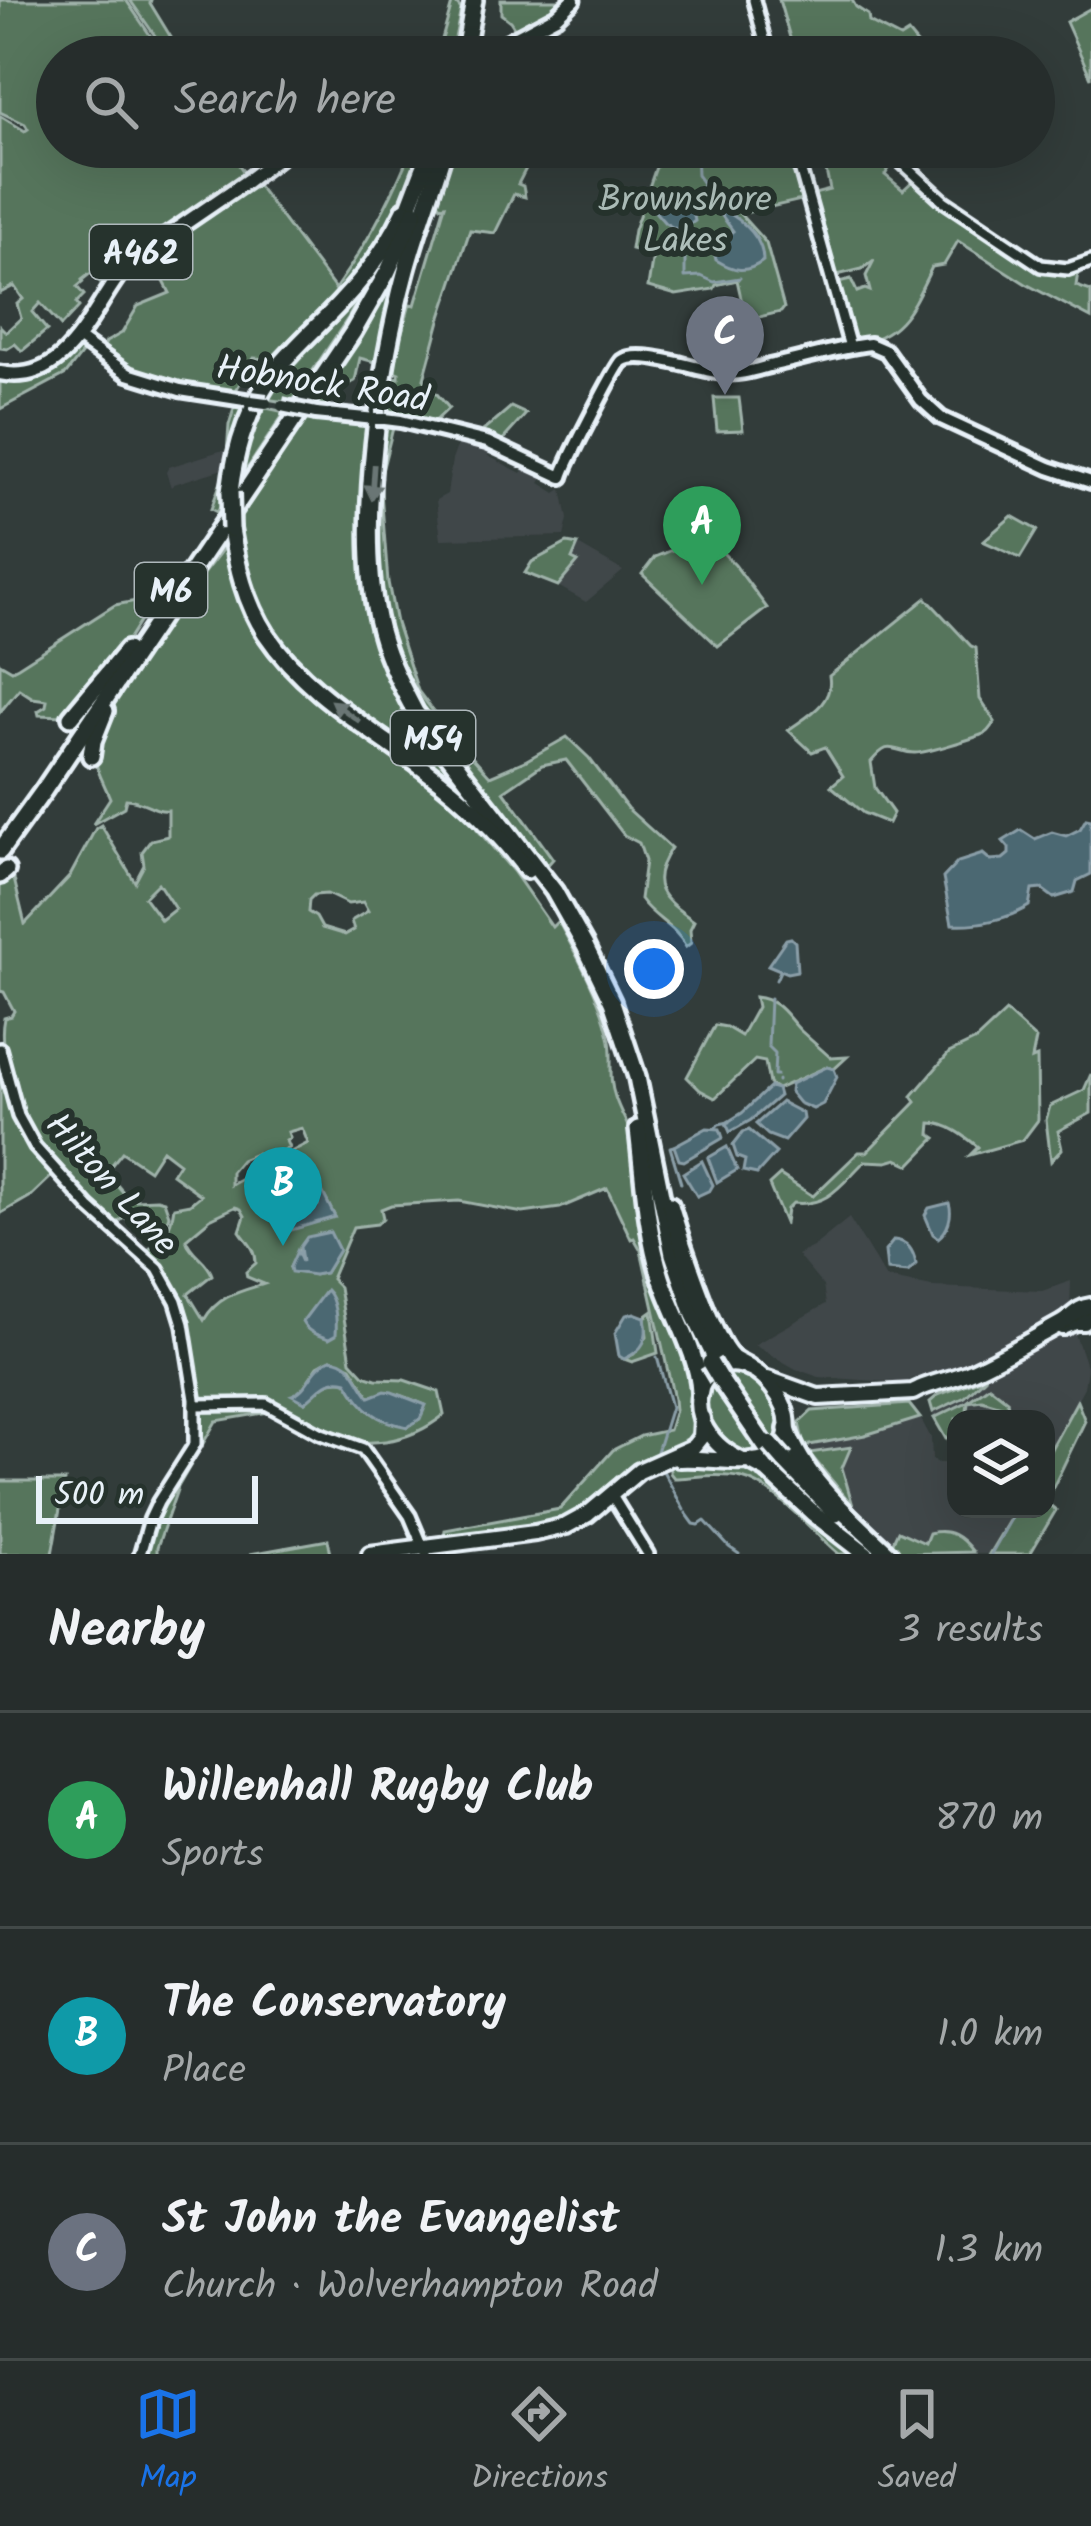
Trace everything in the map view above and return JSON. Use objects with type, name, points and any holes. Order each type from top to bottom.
[{"type":"highway","points":[[465,36],[470,0]]},
{"type":"highway","name":"M54","points":[[425,168],[380,252],[341,302],[298,343],[258,397],[239,446],[230,492],[230,529],[244,589],[277,649],[325,697],[432,775],[502,839],[572,935],[629,1059],[654,1250],[670,1304],[697,1367],[700,1392]]},
{"type":"highway","name":"M6","points":[[0,851],[350,323],[382,268],[427,168]]},
{"type":"highway","name":"M6","points":[[0,841],[285,436],[369,306],[406,233],[429,168]]},
{"type":"highway","name":"M54","points":[[436,168],[396,311],[373,471],[370,560],[377,620],[398,681],[415,712],[528,855],[570,918],[612,1002],[629,1059],[667,1257],[689,1318],[768,1446],[878,1554]]},
{"type":"highway","points":[[380,252],[414,195]]},
{"type":"highway","points":[[71,717],[149,628]]},
{"type":"highway","points":[[91,756],[106,710],[149,628]]},
{"type":"highway","points":[[629,1059],[692,1271],[726,1349],[780,1398],[793,1447],[878,1554]]},
{"type":"highway","points":[[665,1461],[765,1458],[782,1444],[793,1411],[809,1403],[919,1395],[1007,1360],[1085,1314]]},
{"type":"highway","points":[[370,1554],[425,1551],[556,1529],[588,1514],[639,1472],[697,1444],[702,1432],[700,1392],[709,1376],[721,1368],[736,1365],[818,1397],[919,1395]]},
{"type":"highway","points":[[702,1418],[719,1447],[767,1470],[813,1513],[878,1554]]},
{"type":"main road","points":[[518,36],[556,16],[573,0]]},
{"type":"main road","name":"A462","points":[[0,374],[23,376],[38,371],[79,339],[130,261],[265,168]]},
{"type":"main road","name":"Hobnock Road","points":[[79,339],[128,374],[180,390],[316,413],[401,421],[487,442],[562,477],[567,459],[619,364],[633,356],[732,374],[850,347]]},
{"type":"main road","points":[[850,347],[870,344],[886,352],[921,400],[941,418],[1049,468],[1091,482]]},
{"type":"street","points":[[754,0],[763,36]]},
{"type":"street","points":[[800,168],[850,347]]},
{"type":"street","points":[[908,168],[944,201],[1032,260],[1049,268],[1068,269],[1091,261]]},
{"type":"street","name":"Hilton Lane","points":[[0,1049],[18,1116],[35,1147],[89,1207],[148,1258],[176,1301],[188,1345],[195,1444],[158,1502],[140,1554]]},
{"type":"street","points":[[195,1406],[266,1403],[319,1433],[363,1448],[410,1516],[425,1551]]},
{"type":"street","points":[[611,1494],[648,1554]]},
{"type":"shaded area","points":[[460,439],[490,447],[488,456],[521,473],[527,464],[546,473],[540,483],[556,493],[562,489],[568,519],[564,536],[441,539],[436,500],[447,494]]},
{"type":"shaded area","points":[[228,451],[226,468],[171,487],[169,467]]},
{"type":"shaded area","points":[[578,545],[623,571],[586,602],[558,586],[577,562],[571,559]]},
{"type":"shaded area","points":[[849,1218],[886,1278],[932,1287],[1042,1291],[1071,1281],[1070,1311],[953,1372],[926,1381],[819,1377],[796,1369],[754,1345],[826,1304],[823,1286],[797,1255]]},
{"type":"shaded area","points":[[1073,1328],[1087,1369],[1084,1387],[1055,1441],[1055,1410],[947,1410],[947,1440],[930,1402]]},
{"type":"shaded area","points":[[893,1407],[915,1408],[931,1438],[932,1459],[947,1463],[947,1518],[1011,1518],[989,1554],[913,1554],[893,1542],[829,1479],[802,1426]]},
{"type":"green space","points":[[0,0],[126,0],[151,36],[36,36],[36,168],[241,168],[245,174],[136,252],[105,288],[92,272],[82,280],[77,287],[84,295],[76,303],[79,307],[61,326],[40,303],[32,312],[47,330],[22,351],[15,344],[0,348],[0,326],[6,332],[21,318],[17,304],[23,299],[14,286],[0,293],[0,116],[28,129],[0,112]]},
{"type":"green space","points":[[130,0],[151,0],[170,36],[155,36]]},
{"type":"green space","points":[[453,0],[461,9],[455,36],[443,36]]},
{"type":"green space","points":[[501,0],[570,0],[519,35],[501,14]]},
{"type":"green space","points":[[779,0],[852,0],[869,22],[896,36],[790,36]]},
{"type":"green space","points":[[1091,8],[1091,78],[1066,22]]},
{"type":"green space","points":[[403,168],[414,168],[364,262],[336,297],[270,359],[254,358],[234,394],[165,382],[101,354],[106,342],[122,333],[138,306],[170,293],[155,264],[176,247],[187,230],[255,182],[335,289]]},
{"type":"green space","points":[[446,168],[526,168],[518,184],[525,197],[514,194],[495,233],[470,230],[424,379],[449,408],[431,425],[393,415],[387,407],[391,377],[399,378],[391,370],[445,205],[437,200]]},
{"type":"green space","name":"Brownshore Lakes","points":[[656,168],[798,168],[806,199],[740,214],[766,243],[784,308],[781,312],[746,320],[737,280],[676,295],[648,287],[653,255],[631,249]]},
{"type":"green space","points":[[825,168],[890,168],[885,175],[903,190],[914,180],[1046,271],[1078,272],[1076,286],[1091,291],[1091,318],[958,241],[944,265],[932,267],[904,318],[884,335],[854,344],[834,283],[851,279],[857,292],[870,291],[866,276],[874,260],[862,269],[833,276],[810,195],[830,190]]},
{"type":"green space","points":[[378,265],[291,403],[260,398]]},
{"type":"green space","points":[[391,284],[396,284],[383,331],[371,415],[375,362],[360,358],[355,381],[337,390],[324,410],[308,406]]},
{"type":"green space","points":[[75,345],[83,352],[66,374],[0,409],[0,375],[20,379]]},
{"type":"green space","points":[[714,398],[739,398],[743,430],[717,431]]},
{"type":"green space","points":[[251,401],[226,499],[217,512],[211,509],[226,468],[236,402]]},
{"type":"green space","points":[[257,406],[285,412],[236,485]]},
{"type":"green space","points":[[511,407],[526,414],[500,443],[477,436]]},
{"type":"green space","points":[[301,415],[375,423],[367,599],[376,645],[416,724],[491,816],[328,691],[282,643],[264,616],[250,586],[236,513]]},
{"type":"green space","points":[[384,424],[394,424],[380,479],[388,582],[418,691],[490,776],[567,737],[589,758],[627,808],[671,848],[659,882],[666,898],[694,921],[691,943],[686,947],[640,899],[645,861],[639,843],[624,835],[566,760],[542,765],[504,791],[553,859],[545,868],[432,730],[397,668],[381,612],[374,532]]},
{"type":"green space","points":[[1012,516],[1037,530],[1020,558],[983,541]]},
{"type":"green space","points":[[706,536],[767,608],[718,646],[642,574],[655,557]]},
{"type":"green space","points":[[228,542],[272,650],[463,806],[496,839],[476,828],[552,927],[558,921],[601,1009],[610,1041],[613,1090],[630,1132],[632,1158],[636,1158],[654,1269],[692,1374],[694,1428],[679,1446],[642,1462],[587,1509],[565,1521],[536,1530],[443,1542],[445,1530],[560,1509],[613,1450],[641,1436],[669,1430],[674,1399],[641,1250],[607,1188],[560,1208],[523,1213],[459,1201],[391,1205],[381,1209],[383,1218],[377,1224],[353,1227],[331,1279],[339,1287],[351,1361],[364,1375],[404,1380],[439,1392],[444,1415],[401,1438],[353,1441],[322,1431],[273,1405],[198,1401],[175,1303],[146,1252],[165,1232],[174,1207],[190,1204],[201,1195],[172,1174],[179,1163],[162,1150],[149,1170],[122,1152],[106,1172],[135,1200],[164,1201],[169,1215],[163,1232],[145,1234],[125,1217],[115,1225],[56,1167],[21,1113],[3,1038],[4,1018],[14,1011],[0,991],[0,877],[14,879],[25,924],[70,876],[96,828],[101,825],[135,882],[144,865],[142,852],[151,840],[168,836],[168,810],[133,800],[126,799],[124,807],[93,824],[110,798],[95,754],[101,730],[130,674]],"holes":[[[158,883],[175,909],[161,920],[144,897]],[[327,894],[348,904],[363,902],[368,911],[351,921],[354,930],[345,935],[322,928],[308,912],[309,900]],[[302,1128],[308,1143],[289,1153],[298,1186],[305,1188],[312,1172],[335,1217],[285,1226],[284,1212],[259,1209],[258,1201],[251,1200],[253,1184],[265,1180],[269,1187],[274,1184],[260,1169],[231,1185],[231,1172],[241,1160],[257,1153],[275,1159],[274,1154],[289,1148],[286,1141],[288,1132]],[[235,1207],[241,1209],[245,1216],[240,1231],[256,1258],[247,1277],[264,1284],[222,1300],[204,1320],[188,1294],[212,1275],[186,1239],[210,1219]],[[319,1234],[339,1250],[325,1273],[314,1275],[290,1267],[298,1251],[302,1262],[300,1248]],[[331,1359],[351,1367],[370,1397],[392,1393],[425,1405],[408,1426],[372,1413],[347,1382],[329,1383],[305,1402],[299,1394],[318,1366]]]},
{"type":"green space","points":[[567,543],[578,545],[572,559],[578,562],[558,586],[525,573],[532,562]]},
{"type":"green space","points":[[926,598],[976,648],[980,699],[995,722],[984,734],[947,746],[914,753],[887,748],[878,755],[871,762],[875,788],[893,813],[888,823],[863,813],[831,786],[843,776],[825,747],[812,752],[788,730],[823,702],[829,676]]},
{"type":"green space","points":[[153,600],[112,665],[65,716],[39,715],[47,700],[19,689],[0,712],[0,663],[12,670],[115,605]]},
{"type":"green space","points":[[755,997],[776,1005],[831,1058],[847,1057],[834,1069],[826,1067],[777,1089],[769,1084],[765,1062],[755,1060],[715,1098],[700,1090],[687,1077],[715,1025],[741,1036],[757,1007]]},
{"type":"green space","points":[[1006,1012],[1036,1039],[1032,1059],[1037,1057],[1038,1120],[1023,1140],[970,1155],[978,1147],[950,1128],[931,1123],[930,1134],[936,1138],[910,1165],[897,1159],[865,1161],[825,1198],[793,1203],[785,1223],[769,1185],[780,1175],[813,1196],[859,1152],[867,1152],[916,1102],[912,1096],[949,1053],[976,1040]]},
{"type":"green space","points":[[0,1062],[19,1127],[54,1174],[31,1196],[0,1214]]},
{"type":"green space","points":[[1091,1074],[1091,1113],[1058,1131],[1062,1149],[1051,1161],[1046,1120],[1050,1106],[1084,1090]]},
{"type":"green space","points":[[652,1312],[658,1353],[632,1362],[624,1359],[647,1336],[645,1317]]},
{"type":"green space","points":[[739,1368],[775,1399],[781,1418],[777,1445],[727,1371]]},
{"type":"green space","points":[[986,1377],[965,1397],[933,1412],[930,1402],[938,1395]]},
{"type":"green space","points":[[715,1378],[766,1455],[747,1458],[711,1434],[703,1396]]},
{"type":"green space","points":[[989,1386],[1007,1400],[1008,1408],[982,1400],[968,1402],[967,1410],[950,1410]]},
{"type":"green space","points":[[1077,1401],[1085,1421],[1055,1483],[1055,1441]]},
{"type":"green space","points":[[909,1404],[920,1418],[865,1435],[804,1446],[799,1423],[812,1411]]},
{"type":"green space","points":[[262,1406],[275,1411],[216,1421],[178,1487],[157,1554],[144,1554],[161,1503],[191,1456],[199,1409]]},
{"type":"green space","points":[[947,1412],[947,1439],[946,1439],[934,1418]]},
{"type":"green space","points":[[851,1447],[842,1468],[853,1506],[809,1453]]},
{"type":"green space","points":[[701,1463],[760,1470],[763,1478],[861,1554],[839,1554],[755,1483],[725,1476],[674,1478],[670,1473],[670,1467]]},
{"type":"green space","points":[[0,1481],[65,1481],[52,1554],[0,1554]]},
{"type":"green space","points":[[1011,1518],[1051,1518],[1030,1554],[989,1554]]},
{"type":"green space","points":[[898,1531],[925,1543],[929,1533],[949,1533],[973,1552],[899,1554],[891,1546]]},
{"type":"green space","points":[[328,1540],[331,1554],[250,1554]]},
{"type":"water","points":[[702,186],[711,193],[695,221],[685,228],[682,252],[681,232],[651,207],[665,198],[688,197]]},
{"type":"water","points":[[717,201],[755,236],[763,261],[740,270],[716,260],[714,251],[733,231],[714,205]]},
{"type":"water","points":[[1086,819],[1091,820],[1091,874],[1077,881],[1074,892],[1054,898],[1042,889],[1032,890],[1029,906],[1012,915],[952,924],[943,878],[958,862],[983,854],[990,860],[1003,859],[1009,848],[1003,841],[1021,830],[1035,839],[1052,832],[1066,836],[1080,829]]},
{"type":"water","points":[[791,938],[797,971],[787,973],[768,965],[786,939]]},
{"type":"water","points":[[827,1067],[837,1077],[823,1104],[813,1109],[799,1103],[790,1092],[791,1084]]},
{"type":"water","points":[[770,1087],[779,1096],[730,1132],[726,1123]]},
{"type":"water","points":[[781,1102],[802,1113],[803,1119],[784,1141],[756,1124]]},
{"type":"water","points":[[707,1128],[720,1129],[723,1138],[679,1160],[674,1146]]},
{"type":"water","points":[[749,1130],[776,1153],[757,1174],[743,1171],[745,1160],[737,1157],[733,1145]]},
{"type":"water","points":[[727,1147],[737,1170],[717,1182],[708,1158]]},
{"type":"water","points":[[702,1161],[713,1185],[697,1196],[683,1173]]},
{"type":"water","points":[[312,1171],[335,1217],[288,1231],[284,1212],[318,1205],[313,1189],[302,1178]]},
{"type":"water","points":[[949,1203],[949,1222],[938,1238],[925,1215],[929,1208]]},
{"type":"water","points":[[330,1232],[339,1250],[325,1273],[291,1272],[297,1251],[302,1262],[300,1247],[307,1237]]},
{"type":"water","points":[[894,1240],[907,1245],[914,1255],[916,1264],[908,1272],[887,1270],[885,1251]]},
{"type":"water","points":[[326,1290],[336,1317],[336,1335],[329,1339],[302,1322]]},
{"type":"water","points":[[626,1315],[645,1317],[645,1338],[624,1359],[619,1356],[615,1333]]},
{"type":"water","points":[[331,1359],[350,1368],[370,1397],[392,1392],[426,1405],[420,1419],[408,1427],[379,1418],[347,1382],[334,1381],[305,1402],[292,1395]]},
{"type":"waterway","points":[[697,168],[705,186]]},
{"type":"waterway","points":[[685,252],[685,277],[701,276],[714,282],[740,278]]},
{"type":"waterway","points":[[776,980],[780,971]]},
{"type":"waterway","points":[[770,998],[768,1046],[775,1053],[777,1075]]},
{"type":"waterway","points":[[715,1128],[729,1122]]},
{"type":"waterway","points":[[674,1146],[670,1147],[681,1183]]},
{"type":"waterway","points":[[656,1455],[671,1407],[657,1357]]},
{"type":"waterway","points":[[662,1469],[684,1510]]},
{"type":"waterway","points":[[686,1513],[694,1524],[705,1521],[739,1554]]},
{"type":"waterway","points":[[991,1554],[1012,1518]]},
{"type":"place","name":"St John the Evangelist","points":[[725,395]]},
{"type":"place","name":"Willenhall Rugby Club","points":[[702,585]]},
{"type":"place","name":"The Conservatory","points":[[283,1246]]}]
